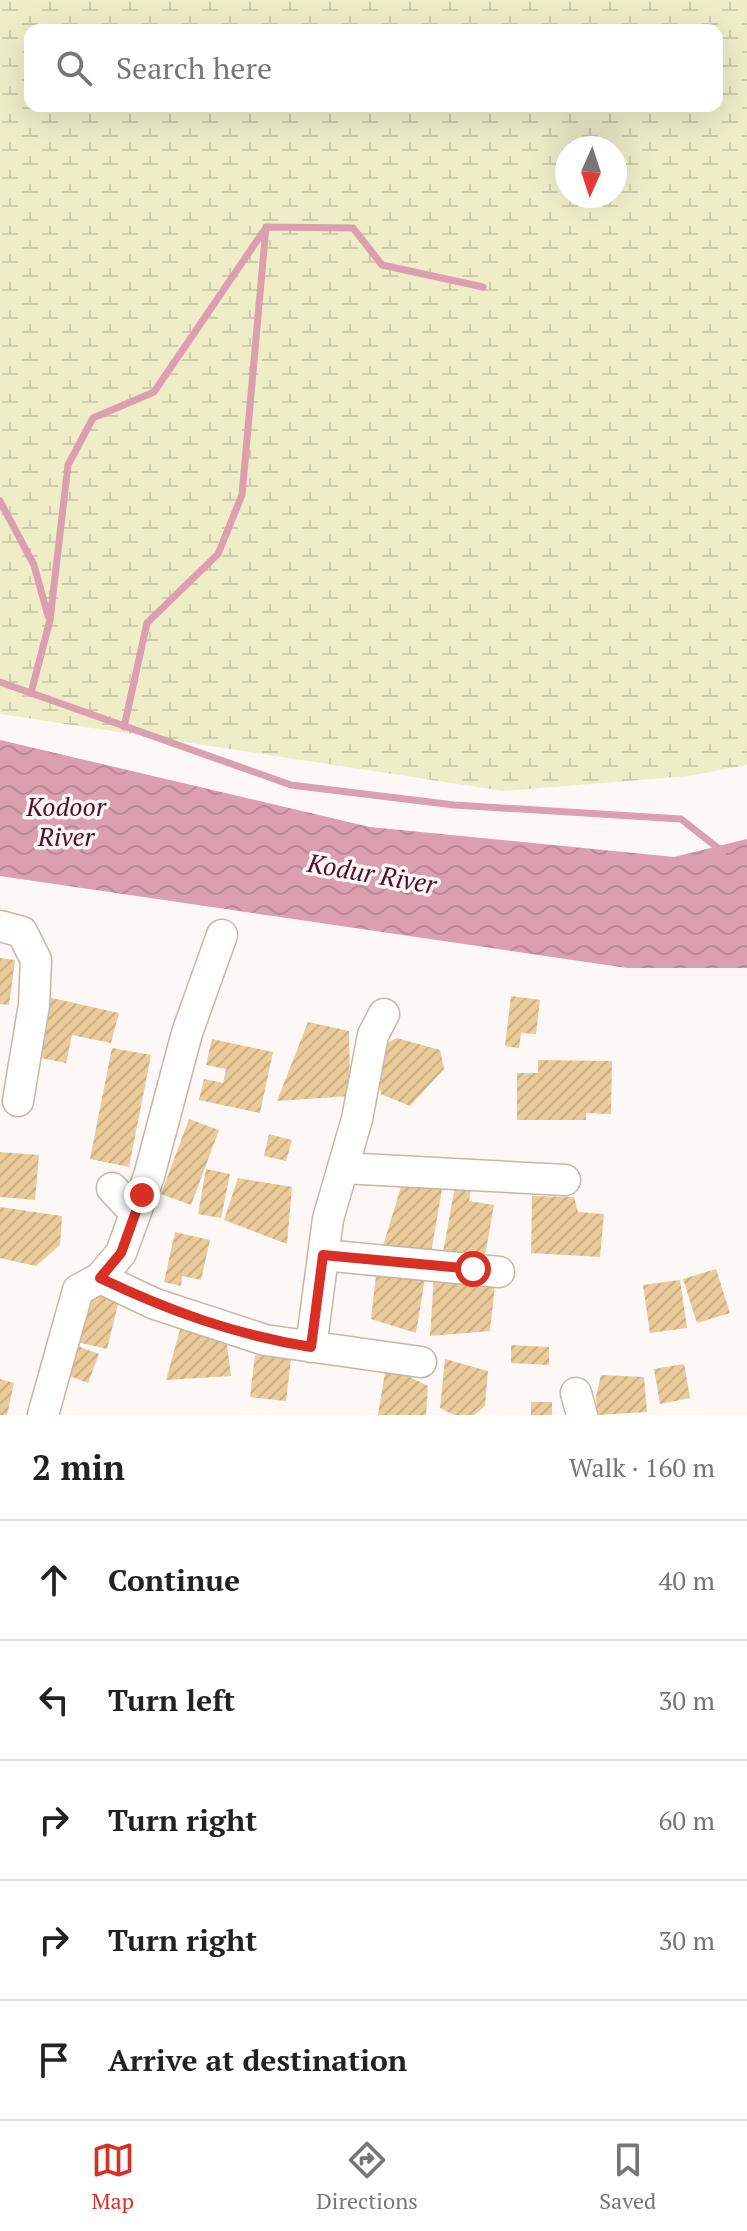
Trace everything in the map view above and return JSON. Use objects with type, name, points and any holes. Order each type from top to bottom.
[{"type":"street","points":[[0,926],[22,932],[36,960],[34,1005],[18,1101]]},
{"type":"street","points":[[43,1415],[78,1290],[100,1278],[121,1253],[187,1033],[222,935]]},
{"type":"street","points":[[311,1347],[328,1219],[357,1119],[373,1035],[384,1014]]},
{"type":"street","points":[[343,1168],[565,1180]]},
{"type":"street","points":[[112,1188],[135,1213]]},
{"type":"street","points":[[323,1255],[499,1272]]},
{"type":"street","points":[[100,1278],[155,1304],[218,1327],[311,1347],[421,1362]]},
{"type":"green space","points":[[0,0],[747,0],[747,765],[688,776],[504,791],[0,714]]},
{"type":"water","name":"Kodoor River","points":[[0,740],[370,827],[674,857],[747,839],[747,968],[627,968],[0,876]]},
{"type":"building","points":[[0,958],[15,960],[9,1005],[0,1004]]},
{"type":"building","points":[[43,996],[119,1013],[111,1043],[72,1035],[66,1063],[30,1056]]},
{"type":"building","points":[[511,996],[540,1000],[536,1034],[521,1033],[519,1048],[505,1046]]},
{"type":"building","points":[[308,1022],[349,1031],[350,1096],[277,1101]]},
{"type":"building","points":[[397,1038],[440,1050],[444,1069],[410,1106],[381,1094],[377,1067],[383,1045]]},
{"type":"building","points":[[212,1039],[273,1052],[260,1113],[199,1100],[204,1079],[223,1083],[226,1069],[206,1065]]},
{"type":"building","points":[[112,1048],[151,1055],[129,1167],[90,1159]]},
{"type":"building","points":[[538,1060],[612,1061],[611,1114],[586,1113],[586,1120],[517,1120],[517,1073],[538,1073]]},
{"type":"building","points":[[189,1119],[219,1130],[191,1205],[161,1194]]},
{"type":"building","points":[[269,1134],[292,1140],[286,1161],[264,1156]]},
{"type":"building","points":[[0,1152],[39,1155],[35,1200],[0,1197]]},
{"type":"building","points":[[206,1169],[230,1174],[221,1218],[198,1214]]},
{"type":"building","points":[[238,1178],[292,1187],[287,1244],[224,1220]]},
{"type":"building","points":[[455,1186],[471,1189],[469,1201],[494,1205],[484,1261],[443,1253]]},
{"type":"building","points":[[401,1187],[442,1189],[430,1259],[382,1249]]},
{"type":"building","points":[[532,1196],[574,1197],[578,1212],[604,1214],[600,1257],[531,1253]]},
{"type":"building","points":[[0,1207],[62,1216],[60,1245],[36,1266],[0,1258]]},
{"type":"building","points":[[175,1232],[210,1240],[201,1280],[182,1276],[181,1286],[164,1282]]},
{"type":"building","points":[[377,1266],[425,1278],[416,1333],[371,1319]]},
{"type":"building","points":[[716,1269],[730,1313],[697,1323],[683,1279]]},
{"type":"building","points":[[434,1275],[495,1285],[490,1331],[430,1336]]},
{"type":"building","points":[[680,1280],[687,1328],[650,1333],[643,1285]]},
{"type":"building","points":[[86,1288],[120,1296],[107,1349],[73,1341]]},
{"type":"building","points":[[181,1326],[227,1345],[231,1376],[166,1380]]},
{"type":"building","points":[[69,1343],[99,1354],[88,1383],[59,1372]]},
{"type":"building","points":[[511,1345],[549,1347],[549,1365],[511,1363]]},
{"type":"building","points":[[255,1355],[291,1359],[286,1401],[250,1397]]},
{"type":"building","points":[[445,1359],[488,1371],[485,1406],[474,1415],[454,1415],[440,1408]]},
{"type":"building","points":[[684,1364],[690,1398],[660,1404],[654,1369]]},
{"type":"building","points":[[385,1372],[404,1374],[428,1386],[426,1415],[378,1415]]},
{"type":"building","points":[[601,1375],[644,1377],[647,1412],[597,1415],[596,1396]]},
{"type":"building","points":[[0,1379],[14,1383],[7,1415],[0,1415]]},
{"type":"building","points":[[531,1402],[552,1402],[552,1415],[531,1415]]},
{"type":"waterway","points":[[124,727],[147,623],[218,554],[242,495],[266,227],[353,228],[382,265],[483,287]]},
{"type":"waterway","points":[[31,693],[50,620],[68,465],[93,418],[154,392],[265,229]]},
{"type":"waterway","points":[[0,501],[34,565],[48,616]]},
{"type":"waterway","points":[[0,682],[291,785],[454,805],[681,819],[723,852]]},
{"type":"route","points":[[142,1195],[121,1253],[100,1278],[155,1304],[265,1340],[311,1347],[323,1255],[473,1269]]},
{"type":"water label","name":"Kodur River","points":[[372,873]]}]
